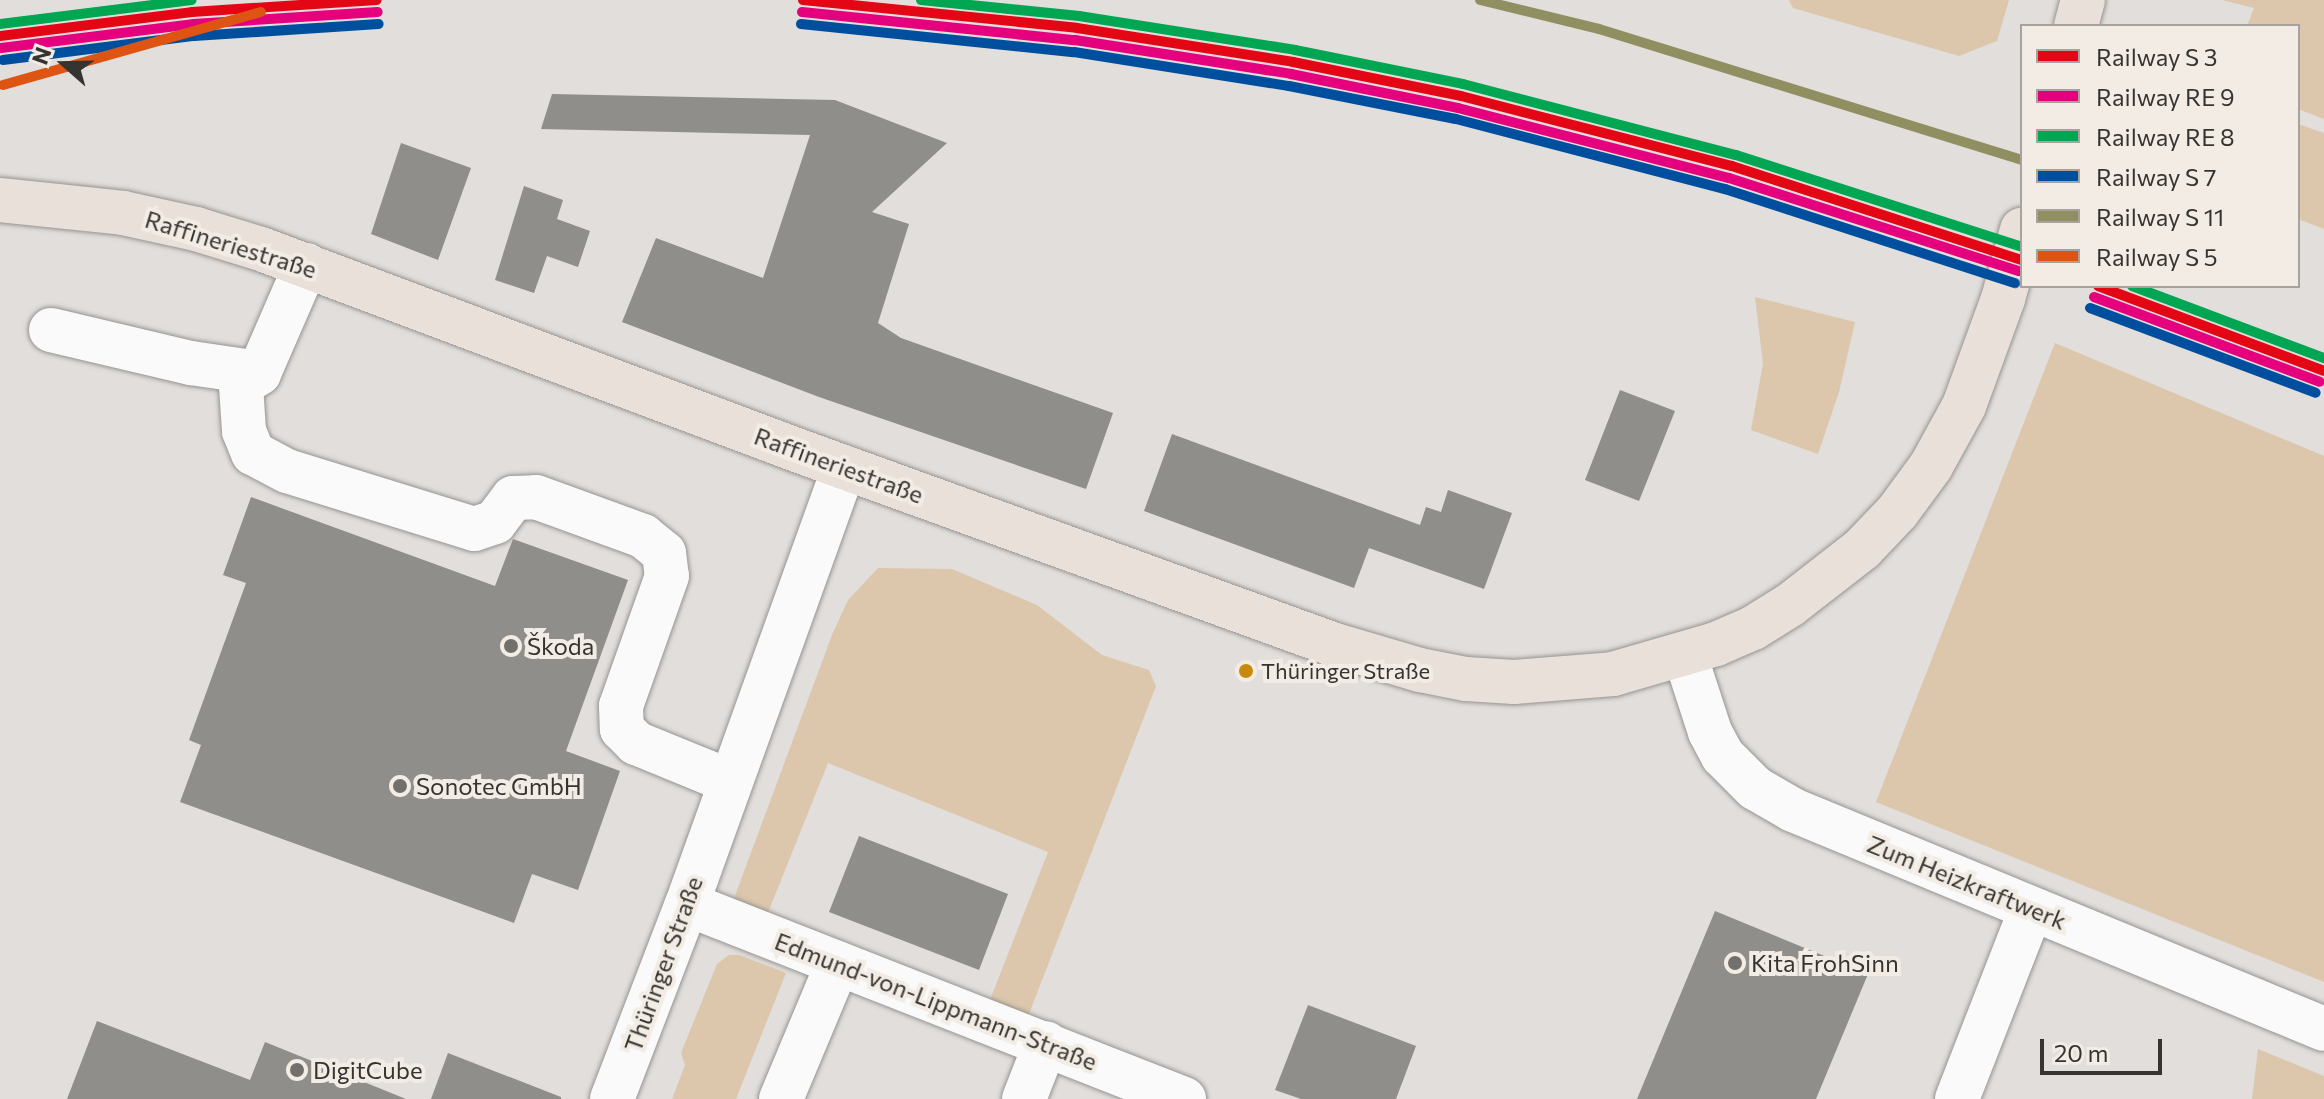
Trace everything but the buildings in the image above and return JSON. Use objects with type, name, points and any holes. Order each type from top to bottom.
[{"type":"main road","points":[[2077,24],[2083,0]]},
{"type":"main road","name":"Raffineriestraße","points":[[0,200],[123,213],[196,229],[306,265],[844,467],[1332,644],[1420,670],[1466,679],[1549,681],[1613,674],[1685,655],[1753,628],[1790,605],[1862,549],[1898,511],[1931,466],[1964,406],[2003,299],[2020,237]]},
{"type":"street","points":[[306,265],[259,373],[241,385],[244,431],[253,453],[287,471],[474,529],[495,522],[513,498],[536,497],[643,536],[664,553],[667,576],[621,706],[622,729],[636,743],[729,781]]},
{"type":"street","points":[[51,330],[191,363],[259,373]]},
{"type":"street","name":"Thüringer Straße","points":[[612,1099],[687,904],[844,467]]},
{"type":"street","name":"Zum Heizkraftwerk","points":[[1685,655],[1710,732],[1723,756],[1755,788],[1793,810],[2324,1029]]},
{"type":"street","name":"Edmund-von-Lippmann-Straße","points":[[687,904],[1184,1099]]},
{"type":"street","points":[[1957,1099],[2031,909]]},
{"type":"street","points":[[781,1099],[838,963]]},
{"type":"street","points":[[1024,1099],[1046,1043]]},
{"type":"shaded area","points":[[1789,0],[2009,0],[1997,41],[1959,56],[1793,8]]},
{"type":"shaded area","points":[[2222,0],[2324,0],[2324,119],[2300,110],[2300,24],[2248,24],[2254,8]]},
{"type":"shaded area","points":[[2300,125],[2324,133],[2324,229],[2300,220]]},
{"type":"shaded area","points":[[1755,297],[1855,322],[1839,392],[1818,454],[1751,430],[1763,364]]},
{"type":"shaded area","points":[[2055,343],[2324,456],[2324,982],[1876,802]]},
{"type":"shaded area","points":[[878,568],[952,569],[1037,605],[1102,655],[1149,670],[1156,686],[1027,1019],[988,1005],[1048,852],[828,763],[767,915],[733,901],[832,635],[848,600]]},
{"type":"shaded area","points":[[729,955],[739,955],[786,973],[736,1099],[672,1099],[685,1065],[681,1053],[717,964]]},
{"type":"shaded area","points":[[2258,1049],[2324,1076],[2324,1099],[2252,1099]]},
{"type":"transit line","points":[[0,24],[192,0]]},
{"type":"transit line","points":[[0,36],[192,12],[377,0]]},
{"type":"transit line","points":[[803,0],[1077,28],[1293,62],[1461,96],[1732,166],[2020,259]]},
{"type":"transit line","points":[[921,0],[1079,16],[1295,50],[1463,84],[1736,155],[2020,246]]},
{"type":"transit line","points":[[1480,0],[1599,29],[2020,159]]},
{"type":"transit line","points":[[3,85],[261,12]]},
{"type":"transit line","points":[[1,48],[193,24],[378,12]]},
{"type":"transit line","points":[[802,12],[1075,40],[1291,74],[1458,108],[1729,178],[2018,271]]},
{"type":"transit line","points":[[3,60],[194,36],[379,24]]},
{"type":"transit line","points":[[801,24],[1074,52],[1289,86],[1456,119],[1725,189],[2015,283]]},
{"type":"transit line","points":[[2103,288],[2324,371]]},
{"type":"transit line","points":[[2137,288],[2324,358]]},
{"type":"transit line","points":[[2094,297],[2320,382]]},
{"type":"transit line","points":[[2090,308],[2316,393]]},
{"type":"place","name":"Škoda","points":[[511,646]]},
{"type":"place","name":"Thüringer Straße","points":[[1246,671]]},
{"type":"place","name":"Sonotec GmbH","points":[[400,786]]},
{"type":"place","name":"Kita FrohSinn","points":[[1735,963]]},
{"type":"place","name":"DigitCube","points":[[297,1070]]}]
